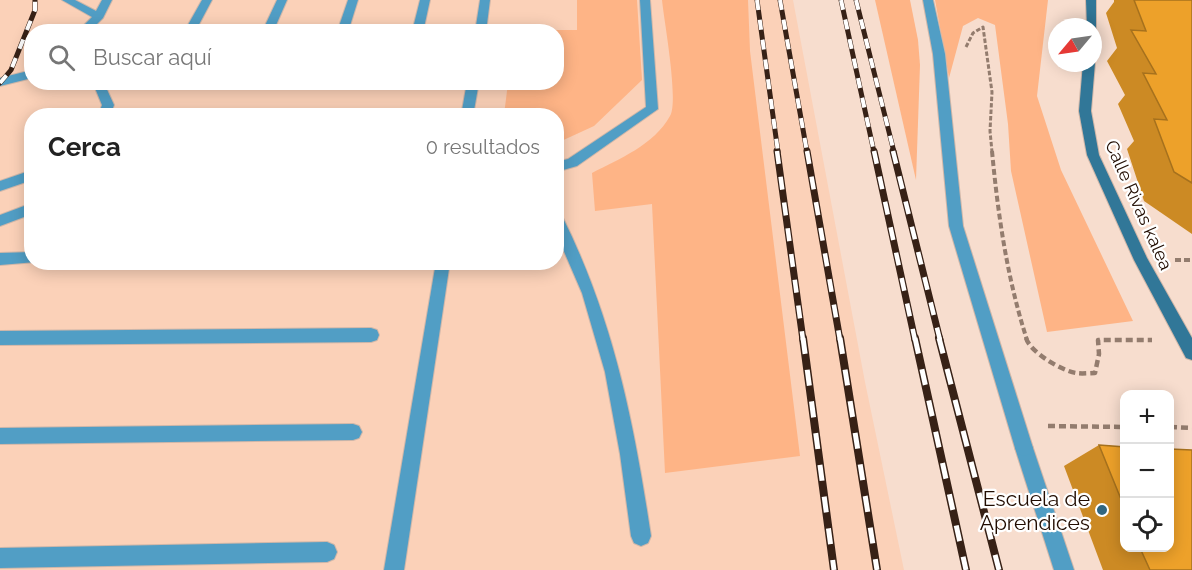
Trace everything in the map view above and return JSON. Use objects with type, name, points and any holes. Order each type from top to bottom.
[{"type":"street","points":[[67,0],[99,16]]},
{"type":"street","points":[[90,24],[99,16],[107,0]]},
{"type":"street","points":[[194,24],[207,0]]},
{"type":"street","points":[[271,24],[282,0]]},
{"type":"street","points":[[344,24],[352,0]]},
{"type":"street","points":[[419,24],[425,0]]},
{"type":"street","points":[[481,24],[485,0]]},
{"type":"street","points":[[564,165],[572,163],[652,110],[645,0]]},
{"type":"street","points":[[928,0],[939,54],[956,226],[1064,570]]},
{"type":"street","points":[[1091,0],[1092,18]]},
{"type":"street","name":"Calle Rivas kalea","points":[[1088,72],[1085,111],[1093,155],[1141,260],[1189,347]]},
{"type":"street","points":[[0,82],[24,77]]},
{"type":"street","points":[[102,90],[108,105],[107,108]]},
{"type":"street","points":[[469,108],[471,90]]},
{"type":"street","points":[[0,186],[24,178]]},
{"type":"street","points":[[0,221],[24,211]]},
{"type":"street","points":[[564,232],[575,252],[600,319],[631,461],[641,536]]},
{"type":"street","points":[[0,259],[24,258]]},
{"type":"street","points":[[394,570],[442,270]]},
{"type":"street","points":[[0,338],[371,335]]},
{"type":"street","points":[[0,436],[353,432]]},
{"type":"street","points":[[0,558],[327,552]]},
{"type":"path","points":[[964,51],[973,33],[983,27],[992,92],[990,131],[998,214],[1014,299],[1028,344],[1052,363],[1075,373],[1095,373],[1099,354],[1098,340],[1189,347]]},
{"type":"path","points":[[1017,425],[1120,427]]},
{"type":"path","points":[[1174,428],[1192,428]]},
{"type":"shaded area","points":[[0,0],[793,0],[865,382],[904,570],[0,570]]},
{"type":"shaded area","points":[[577,0],[637,0],[642,80],[594,126],[564,140],[564,108],[505,108],[507,90],[564,90],[564,30],[577,30]]},
{"type":"shaded area","points":[[662,0],[748,0],[750,51],[800,456],[665,473],[652,204],[595,211],[592,173],[645,143],[655,135],[670,116],[673,94],[672,78]]},
{"type":"shaded area","points":[[875,0],[910,0],[918,40],[920,65],[916,180]]},
{"type":"shaded area","points":[[935,0],[1048,0],[1037,96],[1061,170],[1133,321],[1047,332],[1011,171],[1008,124],[995,25],[978,18],[963,26],[949,78]]},
{"type":"building","points":[[1134,0],[1192,0],[1192,183],[1174,172],[1154,119],[1167,120],[1143,73],[1156,74],[1131,30],[1146,31]]},
{"type":"building","points":[[1099,445],[1120,447],[1120,497]]},
{"type":"building","points":[[1174,449],[1192,450],[1192,570],[1150,570],[1142,552],[1174,552]]},
{"type":"railway","points":[[29,24],[35,10],[35,0]]},
{"type":"railway","points":[[757,0],[778,152]]},
{"type":"railway","points":[[780,0],[807,152]]},
{"type":"railway","points":[[841,0],[874,152]]},
{"type":"railway","points":[[856,0],[894,152]]},
{"type":"railway","points":[[0,83],[11,70],[24,38]]},
{"type":"railway","points":[[777,151],[803,340]]},
{"type":"railway","points":[[807,151],[840,340]]},
{"type":"railway","points":[[874,151],[915,340]]},
{"type":"railway","points":[[893,151],[940,340]]},
{"type":"railway","points":[[803,338],[834,570]]},
{"type":"railway","points":[[840,338],[877,570]]},
{"type":"railway","points":[[915,338],[966,570]]},
{"type":"railway","points":[[939,338],[999,570]]},
{"type":"place","name":"Escuela de Aprendices","points":[[1102,510]]}]
